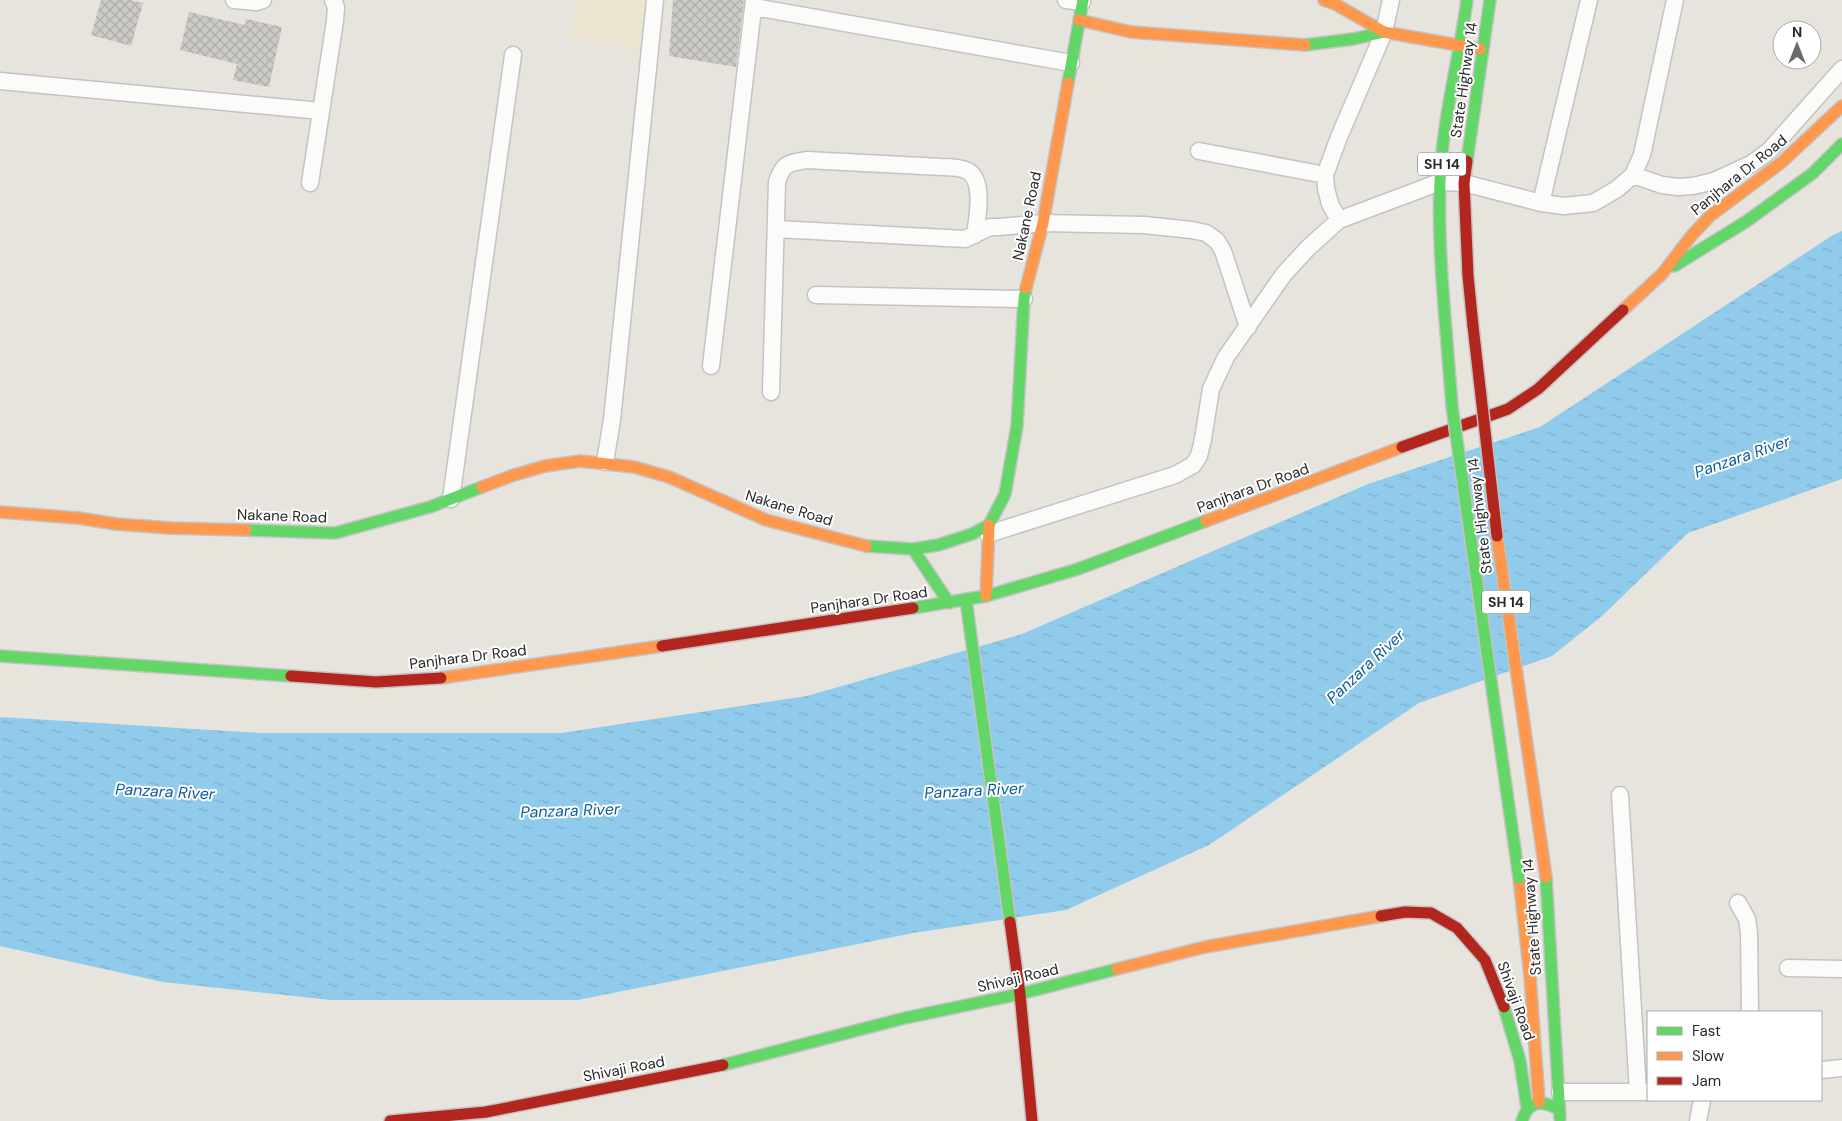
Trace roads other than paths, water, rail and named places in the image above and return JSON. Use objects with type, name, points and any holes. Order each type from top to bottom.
[{"type":"street","points":[[234,0],[257,2],[263,0]]},
{"type":"street","points":[[310,183],[336,7],[334,0]]},
{"type":"street","points":[[605,462],[612,420],[655,0]]},
{"type":"street","points":[[1066,0],[1083,1]]},
{"type":"street","points":[[1324,0],[1335,4],[1384,32],[1484,50]]},
{"type":"street","points":[[1339,220],[1330,204],[1325,175],[1384,32],[1391,0]]},
{"type":"street","name":"State Highway 14","points":[[1467,0],[1462,45],[1444,138],[1440,182],[1442,277],[1452,406],[1519,878],[1530,976],[1539,1102]]},
{"type":"street","name":"State Highway 14","points":[[1490,0],[1464,183],[1468,276],[1501,574],[1546,877],[1560,1092],[1560,1120]]},
{"type":"street","points":[[1541,203],[1589,0]]},
{"type":"street","points":[[986,596],[988,529],[1175,475],[1193,465],[1199,456],[1212,389],[1226,357],[1284,274],[1308,248],[1339,220],[1440,182],[1464,183],[1541,203],[1564,206],[1593,203],[1617,189],[1633,175],[1642,155],[1675,0]]},
{"type":"street","name":"Nakane Road","points":[[0,512],[170,528],[334,533],[430,507],[514,475],[545,466],[580,460],[634,467],[698,488],[737,508],[774,522],[868,547],[913,549],[938,544],[988,529],[1005,494],[1012,458],[1017,426],[1024,299],[1044,223],[1083,1]]},
{"type":"street","points":[[710,366],[754,4],[1071,63]]},
{"type":"street","points":[[1079,20],[1131,32],[1311,45],[1384,32]]},
{"type":"street","points":[[451,499],[513,55]]},
{"type":"street","points":[[1633,175],[1678,187],[1693,186],[1714,181],[1751,164],[1769,151],[1842,69]]},
{"type":"street","points":[[0,81],[321,110]]},
{"type":"street","name":"Panjhara Dr Road","points":[[0,656],[376,682],[444,678],[986,596],[1078,568],[1291,490],[1426,437],[1508,409],[1538,389],[1662,274],[1692,235],[1710,216],[1747,189],[1794,150],[1842,106]]},
{"type":"street","points":[[1782,136],[1813,173]]},
{"type":"street","name":"Panjhara Dr Road","points":[[1662,274],[1747,221],[1813,173],[1842,144]]},
{"type":"street","points":[[1199,151],[1325,175]]},
{"type":"street","points":[[772,392],[777,182],[780,171],[785,165],[807,160],[960,168],[968,171],[975,177],[978,185],[975,236]]},
{"type":"street","points":[[776,229],[965,239],[975,236],[990,227],[1044,223],[1144,225],[1192,230],[1206,233],[1217,240],[1223,251],[1248,327]]},
{"type":"street","points":[[816,295],[1024,299]]},
{"type":"street","points":[[913,549],[949,603]]},
{"type":"street","points":[[966,600],[1013,936],[1032,1121]]},
{"type":"street","points":[[1560,1092],[1643,1092],[1620,795]]},
{"type":"street","points":[[1738,904],[1747,919],[1749,933],[1750,1011]]},
{"type":"street","name":"Shivaji Road","points":[[390,1121],[486,1116],[722,1065],[905,1018],[1020,994],[1205,947],[1405,912],[1431,913],[1457,928],[1485,960],[1508,1016],[1520,1061],[1527,1108]]},
{"type":"street","points":[[1788,968],[1842,969]]},
{"type":"street","points":[[1822,1070],[1842,1068]]},
{"type":"street","points":[[1698,1121],[1702,1101]]},
{"type":"street","points":[[1522,1121],[1527,1108],[1539,1102],[1553,1106],[1560,1120]]},
{"type":"water","name":"Panzara River","points":[[1842,231],[1842,479],[1688,533],[1602,616],[1552,656],[1419,703],[1209,845],[1066,910],[913,933],[578,1000],[331,1000],[163,982],[0,946],[0,717],[259,733],[561,733],[807,696],[1022,634],[1368,484],[1540,427],[1833,235]]}]
